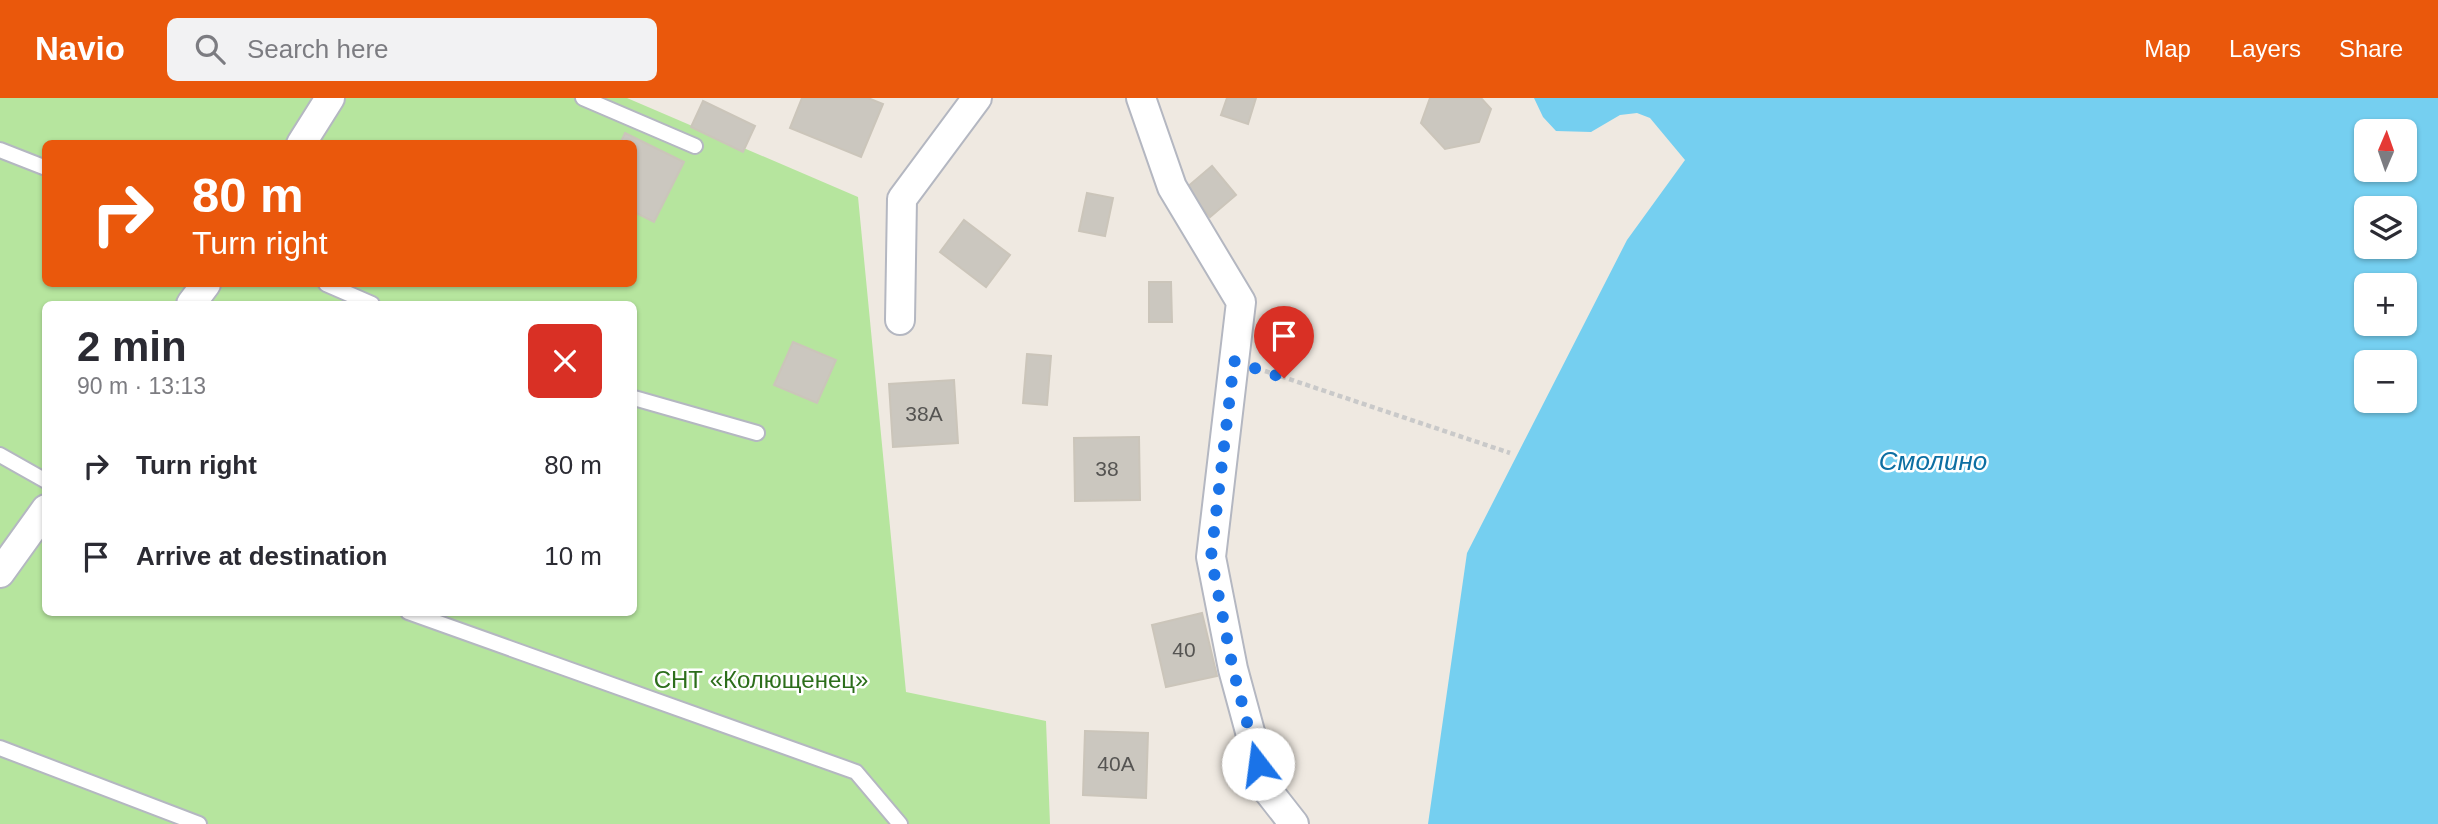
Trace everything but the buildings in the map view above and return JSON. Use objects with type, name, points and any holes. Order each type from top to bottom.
[{"type":"street","points":[[303,140],[330,98]]},
{"type":"street","points":[[900,320],[901,198],[977,98]]},
{"type":"street","points":[[1141,98],[1172,187],[1241,302],[1211,557],[1233,669],[1265,787],[1294,824]]},
{"type":"street","points":[[0,573],[42,515]]},
{"type":"lane","points":[[583,98],[695,146]]},
{"type":"lane","points":[[0,150],[42,166]]},
{"type":"lane","points":[[333,287],[365,301]]},
{"type":"lane","points":[[637,399],[757,433]]},
{"type":"lane","points":[[0,455],[42,479]]},
{"type":"lane","points":[[419,616],[856,772],[900,824]]},
{"type":"lane","points":[[0,748],[199,824]]},
{"type":"path","points":[[1234,361],[1510,453]]},
{"type":"green space","name":"СНТ «Колющенец»","points":[[0,98],[627,98],[858,197],[906,692],[1046,721],[1050,824],[0,824]]},
{"type":"water","name":"Смолино","points":[[1534,98],[2438,98],[2438,824],[1428,824],[1467,553],[1627,240],[1685,160],[1650,118],[1637,113],[1620,115],[1591,132],[1556,131],[1543,117]]},
{"type":"route","points":[[1258,764],[1233,669],[1211,557],[1234,361],[1284,378]]}]
